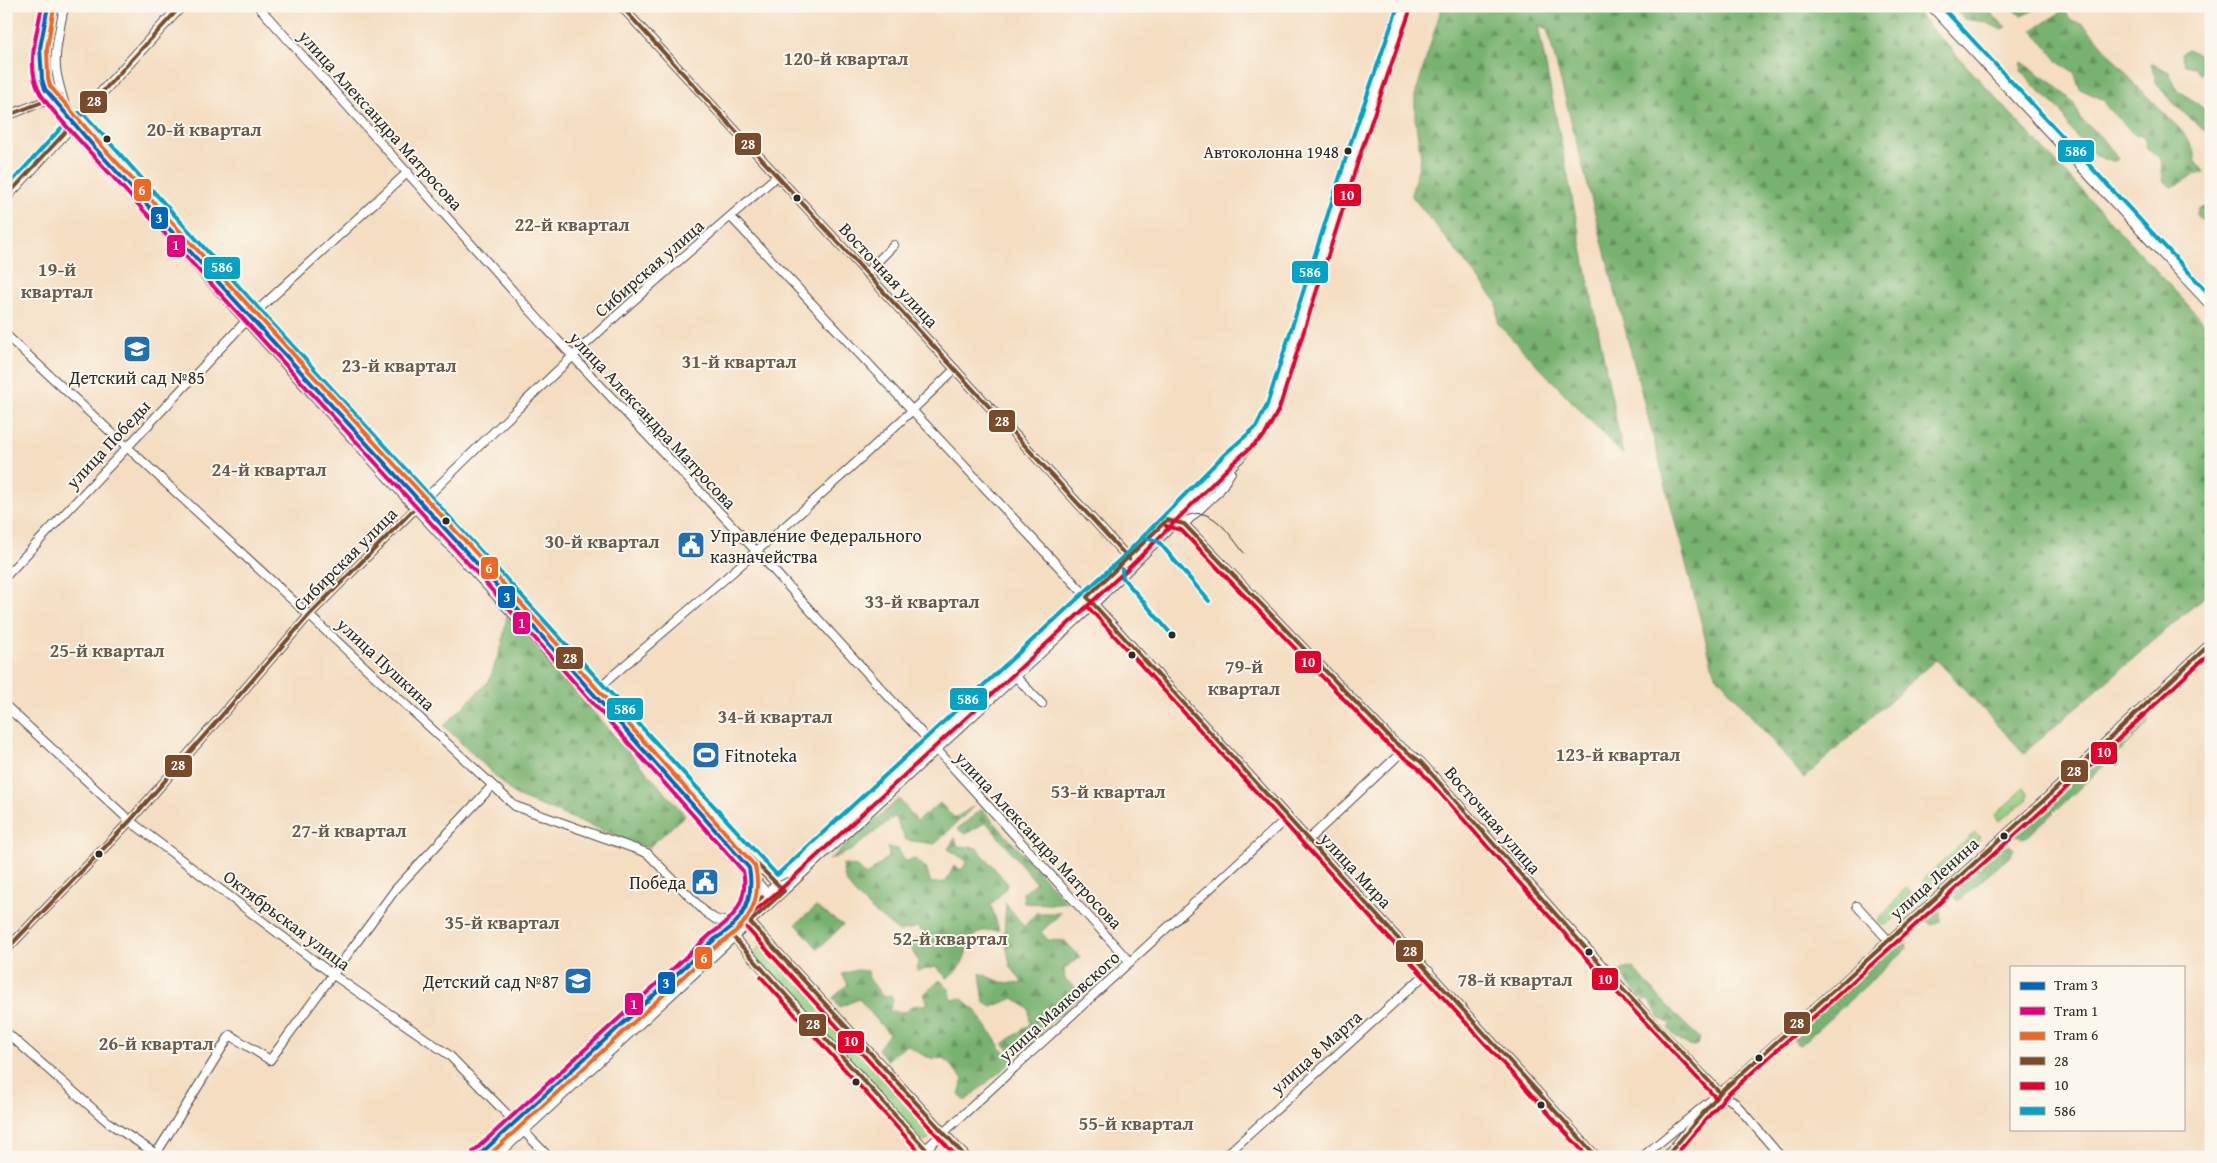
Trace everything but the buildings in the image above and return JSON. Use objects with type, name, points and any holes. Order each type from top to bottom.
[{"type":"main road","points":[[6,197],[181,6]]},
{"type":"main road","points":[[1932,6],[2211,305]]},
{"type":"street","points":[[64,6],[56,66],[61,94],[71,128],[415,508],[692,808],[773,900]]},
{"type":"street","name":"улица Александра Матросова","points":[[258,6],[573,357],[757,552],[936,751],[1056,878],[1130,962]]},
{"type":"street","name":"Восточная улица","points":[[621,6],[1132,562]]},
{"type":"street","points":[[1171,522],[1184,524],[1219,491],[1240,458],[1261,431],[1273,407],[1356,147],[1405,6]]},
{"type":"street","points":[[6,116],[61,94]]},
{"type":"street","points":[[66,107],[80,118],[254,313],[784,891]]},
{"type":"street","name":"улица Победы","points":[[6,576],[126,445],[246,320],[408,172]]},
{"type":"street","name":"Сибирская улица","points":[[6,950],[130,821],[310,614],[415,508],[573,357],[777,176]]},
{"type":"street","name":"улица Мира","points":[[731,216],[912,412],[1094,604],[1597,1157]]},
{"type":"street","points":[[866,273],[894,245]]},
{"type":"street","name":"улица Пушкина","points":[[6,335],[310,614],[515,806],[647,853],[706,912],[728,926]]},
{"type":"street","points":[[589,696],[757,552],[912,412],[955,369]]},
{"type":"street","points":[[473,1157],[777,884],[1116,570],[1132,562],[1154,546],[1171,522],[1229,458],[1261,431]]},
{"type":"street","points":[[496,1157],[1094,604],[1117,581],[1143,544],[1171,522],[1240,458]]},
{"type":"street","name":"Восточная улица","points":[[1184,524],[1404,750],[1421,762],[1621,987],[1720,1093],[1735,1104],[1781,1157]]},
{"type":"street","points":[[1143,544],[1154,546]]},
{"type":"street","points":[[1116,570],[1117,581]]},
{"type":"street","name":"улица Ленина","points":[[1642,1157],[1720,1093],[2043,801],[2211,643]]},
{"type":"street","points":[[1015,676],[1042,704]]},
{"type":"street","name":"Октябрьская улица","points":[[6,706],[130,821],[332,974],[449,1055],[549,1157]]},
{"type":"street","points":[[1308,840],[1404,750]]},
{"type":"street","points":[[6,1032],[109,1123],[159,1155],[230,1036],[270,1060],[395,890],[492,786]]},
{"type":"street","name":"улица Маяковского","points":[[917,1157],[1288,817]]},
{"type":"street","points":[[1857,906],[1888,940]]},
{"type":"street","points":[[740,916],[750,922],[966,1157]]},
{"type":"street","points":[[728,926],[733,937],[933,1157]]},
{"type":"street","name":"улица 8 Марта","points":[[1224,1157],[1429,971]]},
{"type":"street","name":"улица Ленина","points":[[1666,1157],[1720,1093]]},
{"type":"street","points":[[1649,1157],[1668,1136]]},
{"type":"green space","points":[[1442,6],[1911,6],[2211,330],[2211,591],[2024,753],[1936,659],[1804,778],[1714,672],[1547,28],[1538,26],[1623,455],[1498,324],[1497,302],[1411,195],[1421,157],[1415,118],[1415,96]]},
{"type":"green space","points":[[1957,6],[1983,6],[2006,27],[2000,29],[1985,22],[1964,19],[1956,10]]},
{"type":"green space","points":[[2012,6],[2043,6],[2021,16]]},
{"type":"green space","points":[[2064,10],[2071,21],[2083,23],[2136,85],[2184,133],[2195,153],[2195,160],[2205,173],[2194,175],[2171,187],[2163,180],[2161,159],[2147,149],[2144,136],[2134,135],[2109,110],[2104,100],[2080,89],[2074,72],[2059,63],[2033,30]]},
{"type":"green space","points":[[2188,49],[2211,62],[2211,70],[2200,74],[2195,67],[2185,65],[2181,54]]},
{"type":"green space","points":[[2022,62],[2054,84],[2073,102],[2081,119],[2105,141],[2118,159],[2112,162],[2097,156],[2084,146],[2069,127],[2062,111],[2038,90],[2021,71]]},
{"type":"green space","points":[[2151,63],[2169,72],[2176,88],[2211,114],[2210,134],[2181,110],[2160,88],[2156,82]]},
{"type":"green space","points":[[2211,206],[2211,230],[2196,215],[2199,207]]},
{"type":"green space","points":[[507,615],[685,815],[648,848],[516,796],[444,726],[489,681],[502,645]]},
{"type":"green space","points":[[2147,717],[2148,723],[2140,732],[2028,836],[2022,838],[2016,835],[2022,826],[2139,720]]},
{"type":"green space","points":[[2024,788],[2028,794],[2027,800],[1999,821],[1995,815]]},
{"type":"green space","points":[[899,799],[917,821],[940,803],[955,818],[974,806],[935,844],[905,840],[895,816],[852,850],[829,860]]},
{"type":"green space","points":[[982,809],[1066,902],[1050,904],[1024,903],[1023,893],[1036,882],[986,822],[966,834],[957,829]]},
{"type":"green space","points":[[1975,832],[1980,837],[1968,853],[1929,888],[1922,881]]},
{"type":"green space","points":[[955,838],[958,846],[977,848],[1007,883],[1006,888],[991,905],[999,930],[982,931],[970,939],[961,965],[947,978],[936,967],[917,971],[918,960],[910,948],[911,943],[923,934],[918,927],[899,932],[871,909],[847,883],[842,864],[857,867],[866,876],[889,856],[888,847],[898,849],[905,861],[916,859],[926,868],[931,883],[946,882],[954,866],[962,870],[967,861],[948,849]]},
{"type":"green space","points":[[2009,845],[2014,849],[2010,856],[1958,901],[1954,896],[1960,886],[2002,847]]},
{"type":"green space","points":[[1906,888],[1911,892],[1912,901],[1886,925],[1880,924],[1878,921]]},
{"type":"green space","points":[[1006,903],[1024,927],[1036,913],[1061,913],[1041,932],[1048,940],[1065,941],[1080,957],[1064,969],[1065,980],[1078,989],[1114,957],[1121,961],[1016,1052],[1012,1052],[1003,1044],[1030,1024],[1029,1009],[1014,998],[992,1007],[984,1002],[980,973],[1001,982],[1023,984],[1010,965],[1004,934]]},
{"type":"green space","points":[[816,907],[843,925],[818,949],[796,924]]},
{"type":"green space","points":[[1934,910],[1940,911],[1941,921],[1932,925],[1925,920],[1927,914]]},
{"type":"green space","points":[[1899,940],[1906,943],[1907,948],[1799,1046],[1794,1042],[1794,1035]]},
{"type":"green space","points":[[763,943],[936,1133],[924,1142],[752,954]]},
{"type":"green space","points":[[1625,968],[1633,968],[1700,1038],[1698,1045],[1691,1047],[1677,1038],[1668,1028],[1671,1024],[1659,1018],[1650,1000],[1644,1001],[1619,973]]},
{"type":"green space","points":[[857,970],[868,971],[869,978],[882,996],[891,995],[893,1001],[889,1011],[906,1012],[912,1006],[928,1004],[924,994],[940,980],[949,989],[952,1000],[961,998],[977,1012],[1002,1050],[1015,1059],[965,1101],[959,1095],[963,1079],[944,1058],[929,1057],[907,1045],[887,1060],[878,1049],[889,1034],[859,999],[839,1007],[833,998],[848,984],[842,974]]},
{"type":"tram line","name":"1","points":[[42,6],[35,38],[33,71],[39,91],[48,105],[465,560],[743,871],[744,891],[742,900],[727,922],[711,934],[473,1152]]},
{"type":"tram line","name":"3","points":[[48,6],[40,48],[42,79],[45,89],[94,147],[470,556],[749,868],[750,890],[748,900],[744,910],[733,926],[715,939],[477,1157]]},
{"type":"tram line","name":"6","points":[[54,7],[47,49],[50,86],[99,143],[475,552],[755,866],[757,878],[755,901],[751,911],[738,929],[719,944],[487,1157]]},
{"type":"tram line","points":[[739,923],[969,716],[1171,525],[1193,514],[1209,516],[1222,526],[1244,553]]},
{"type":"tram line","points":[[745,863],[770,882],[780,881],[788,877]]},
{"type":"transit line","name":"28","points":[[6,197],[181,6]]},
{"type":"transit line","name":"28","points":[[621,6],[1129,559]]},
{"type":"transit line","name":"586","points":[[6,188],[75,113],[83,113],[259,309],[777,875],[1125,555],[1225,454],[1256,427],[1267,405],[1350,145],[1398,6]]},
{"type":"transit line","name":"586","points":[[1941,6],[2211,296]]},
{"type":"transit line","name":"10","points":[[729,933],[781,889],[1133,564],[1233,463],[1265,435],[1279,409],[1362,149],[1411,8]]},
{"type":"transit line","name":"28","points":[[6,116],[61,95],[66,107],[79,118]]},
{"type":"transit line","name":"28","points":[[6,950],[130,821],[310,614],[425,498],[746,853],[784,891],[750,922],[966,1157]]},
{"type":"transit line","name":"28","points":[[1597,1157],[1087,597],[1167,520],[1184,524],[1393,741],[1421,762],[1615,981],[1720,1093]]},
{"type":"transit line","name":"10","points":[[1166,526],[1181,530],[1388,745],[1417,767],[1610,985],[1715,1097]]},
{"type":"transit line","name":"586","points":[[1144,538],[1158,541],[1209,601]]},
{"type":"transit line","name":"586","points":[[1122,569],[1123,578],[1172,635]]},
{"type":"transit line","name":"10","points":[[1089,608],[1588,1157]]},
{"type":"transit line","name":"28","points":[[1666,1157],[1720,1093],[2043,801],[2211,643]]},
{"type":"transit line","name":"10","points":[[1674,1157],[1725,1097],[2047,806],[2211,652]]},
{"type":"transit line","name":"28","points":[[762,897],[725,928],[933,1157]]},
{"type":"transit line","name":"10","points":[[745,926],[957,1157]]},
{"type":"transit line","name":"10","points":[[761,977],[924,1157]]},
{"type":"place","name":"Автоколонна 1948","points":[[1348,151]]},
{"type":"place","name":"Детский сад №85","points":[[137,349]]},
{"type":"place","name":"Управление Федерального казначейства","points":[[691,545]]},
{"type":"place","name":"Fitnoteka","points":[[706,755]]},
{"type":"place","name":"Победа","points":[[705,882]]},
{"type":"place","name":"Детский сад №87","points":[[578,981]]},
{"type":"district","name":"120-й квартал","points":[[846,58]]},
{"type":"district","name":"20-й квартал","points":[[204,129]]},
{"type":"district","name":"22-й квартал","points":[[572,224]]},
{"type":"district","name":"19-й квартал","points":[[57,280]]},
{"type":"district","name":"31-й квартал","points":[[739,361]]},
{"type":"district","name":"23-й квартал","points":[[399,365]]},
{"type":"district","name":"24-й квартал","points":[[269,469]]},
{"type":"district","name":"30-й квартал","points":[[602,541]]},
{"type":"district","name":"33-й квартал","points":[[922,601]]},
{"type":"district","name":"25-й квартал","points":[[107,650]]},
{"type":"district","name":"79-й квартал","points":[[1244,677]]},
{"type":"district","name":"34-й квартал","points":[[775,716]]},
{"type":"district","name":"123-й квартал","points":[[1618,754]]},
{"type":"district","name":"53-й квартал","points":[[1108,791]]},
{"type":"district","name":"27-й квартал","points":[[349,830]]},
{"type":"district","name":"35-й квартал","points":[[502,922]]},
{"type":"district","name":"52-й квартал","points":[[950,938]]},
{"type":"district","name":"78-й квартал","points":[[1515,979]]},
{"type":"district","name":"26-й квартал","points":[[156,1043]]},
{"type":"district","name":"55-й квартал","points":[[1136,1123]]}]
